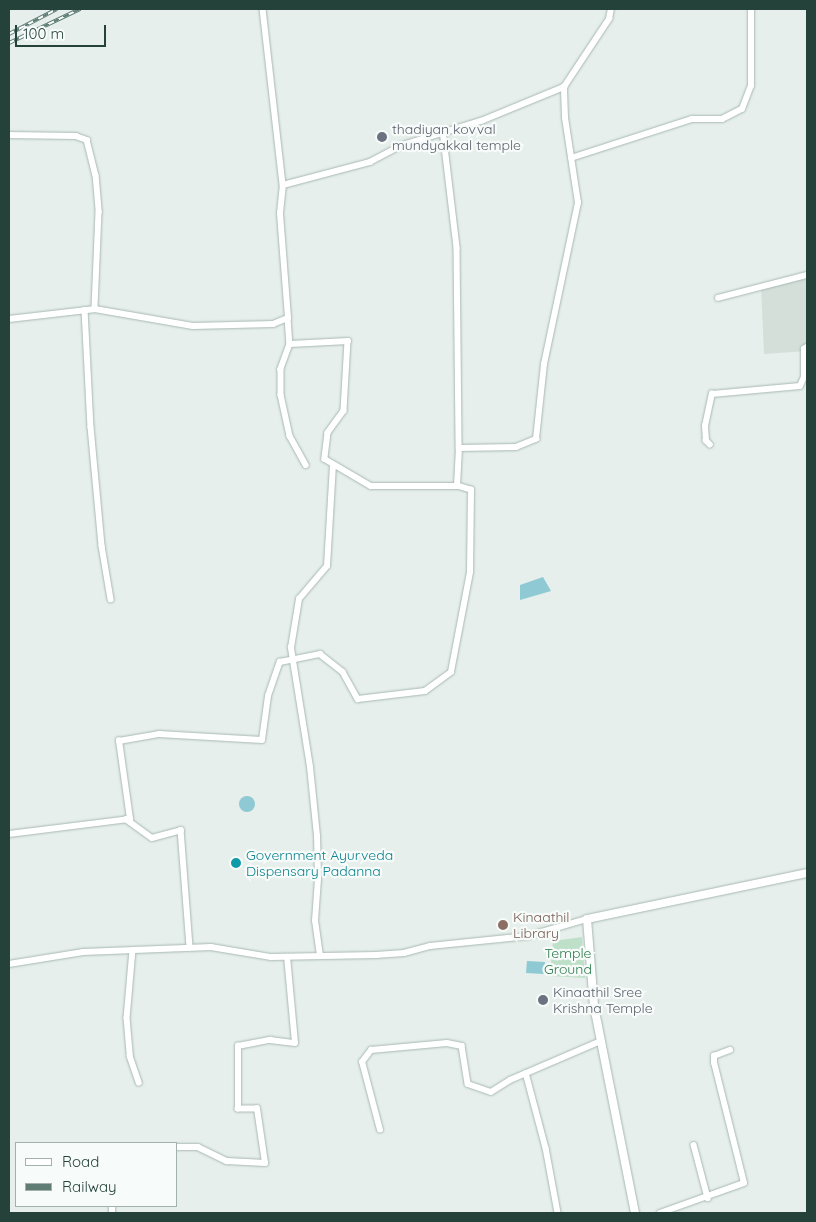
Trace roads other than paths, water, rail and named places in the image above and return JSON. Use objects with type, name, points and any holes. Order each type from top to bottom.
[{"type":"main road","points":[[636,1213],[594,1006],[588,919],[807,874]]},
{"type":"street","points":[[263,9],[283,185],[281,222],[290,344],[281,369],[281,395],[290,436],[306,465]]},
{"type":"street","points":[[283,185],[362,165],[400,146],[443,130],[481,121],[564,87],[609,19],[611,9]]},
{"type":"street","points":[[571,158],[692,119],[722,119],[742,109],[751,86],[751,9]]},
{"type":"street","points":[[459,448],[516,447],[536,439],[544,364],[578,203],[571,158],[564,87]]},
{"type":"street","points":[[443,130],[457,248],[459,448],[457,486]]},
{"type":"street","points":[[9,135],[76,136],[87,140],[99,212],[95,309]]},
{"type":"street","points":[[718,298],[807,275]]},
{"type":"street","points":[[9,319],[95,309],[194,326],[273,324],[288,318]]},
{"type":"street","points":[[85,310],[91,427],[102,546],[111,599]]},
{"type":"street","points":[[9,834],[130,819],[119,741],[159,734],[262,740],[268,696],[280,662],[320,654],[343,672],[358,699],[426,691],[452,672],[470,572],[471,490],[457,486],[371,486],[333,466],[325,459],[328,433],[344,411],[348,342],[290,344]]},
{"type":"street","points":[[710,445],[706,442],[705,426],[712,394],[800,386],[804,377],[804,349],[807,347]]},
{"type":"street","points":[[320,956],[315,921],[318,879],[317,836],[310,767],[293,659],[299,599],[328,566],[333,466]]},
{"type":"street","points":[[126,819],[152,838],[181,830],[190,948]]},
{"type":"street","points":[[9,964],[52,955],[190,948],[224,948],[271,957],[404,953],[430,946],[528,936],[588,919]]},
{"type":"street","points":[[133,950],[127,1018],[130,1056],[139,1082]]},
{"type":"street","points":[[178,1147],[198,1147],[227,1160],[265,1163],[257,1109],[238,1109],[238,1046],[270,1040],[295,1043],[288,957]]},
{"type":"street","points":[[380,1130],[362,1062],[371,1050],[447,1043],[462,1046],[468,1084],[491,1092],[526,1073],[601,1042]]},
{"type":"street","points":[[660,1213],[708,1198],[744,1183],[714,1063],[714,1056],[730,1050]]},
{"type":"street","points":[[526,1073],[558,1213]]},
{"type":"street","points":[[694,1145],[708,1198]]},
{"type":"water","points":[[543,577],[551,591],[520,600],[520,585]]},
{"type":"water","points":[[244,796],[250,796],[255,801],[253,810],[244,812],[239,807],[239,801]]},
{"type":"water","points":[[527,961],[545,962],[544,974],[526,973]]},
{"type":"railway","points":[[9,34],[57,9]]},
{"type":"railway","points":[[9,43],[80,9]]},
{"type":"place","name":"thadiyan kovval mundyakkal temple","points":[[382,137]]},
{"type":"place","name":"Government Ayurveda Dispensary Padanna","points":[[236,863]]},
{"type":"place","name":"Kinaathil Library","points":[[503,925]]},
{"type":"place","name":"Kinaathil Sree Krishna Temple","points":[[543,1000]]},
{"type":"park label","name":"Temple Ground","points":[[568,962]]}]
